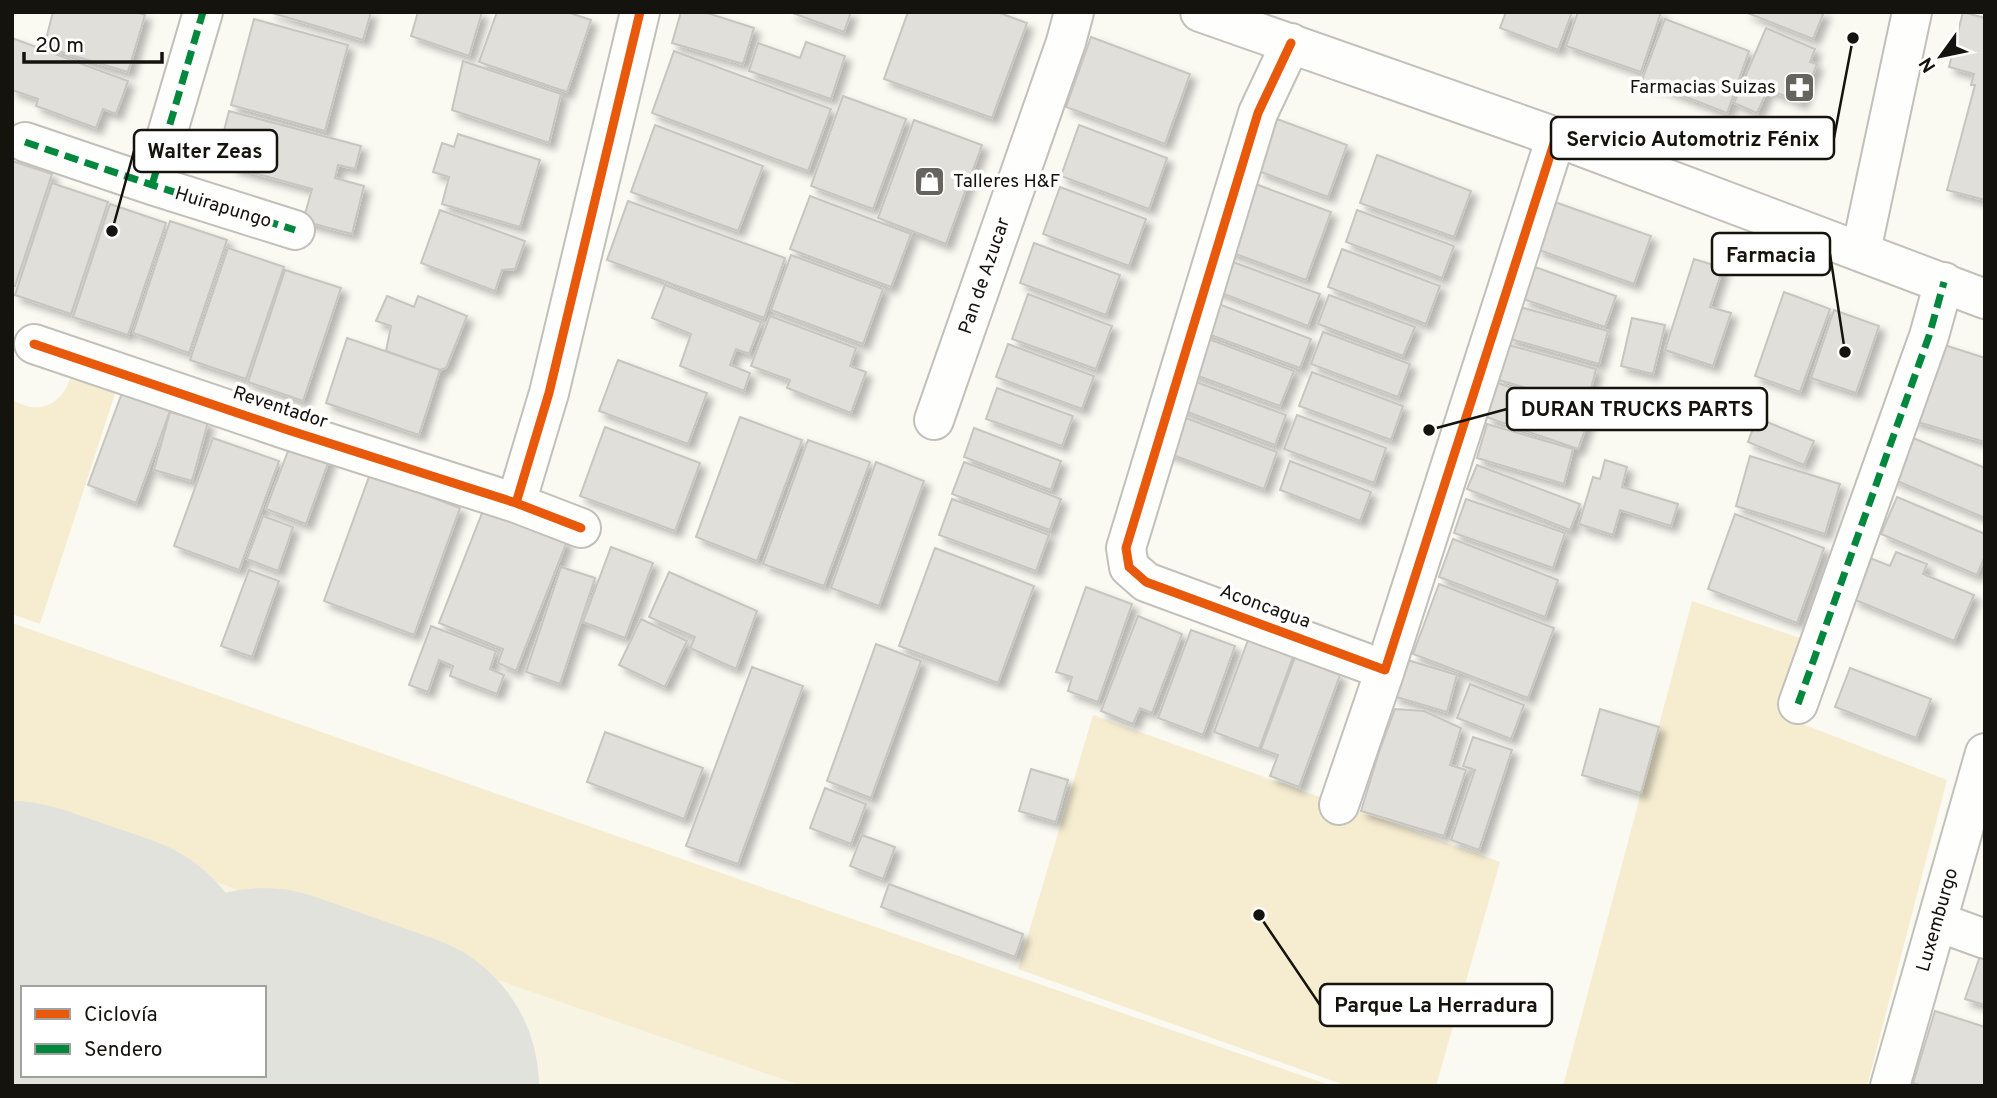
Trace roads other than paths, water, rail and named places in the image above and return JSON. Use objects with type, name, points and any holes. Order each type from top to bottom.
[{"type":"street","name":"Huirapungo","points":[[152,186],[202,12]]},
{"type":"street","points":[[516,503],[549,393],[640,12]]},
{"type":"street","name":"Pan de Azucar","points":[[934,420],[1066,42],[1074,12]]},
{"type":"street","points":[[1200,12],[1556,137],[1985,299]]},
{"type":"street","points":[[1861,251],[1912,12]]},
{"type":"street","name":"Aconcagua","points":[[1291,43],[1258,113],[1126,548],[1129,567],[1146,582],[1385,670]]},
{"type":"street","points":[[1339,805],[1556,137]]},
{"type":"street","name":"Huirapungo","points":[[25,142],[152,186],[295,230]]},
{"type":"street","points":[[1798,704],[1929,336],[1944,282]]},
{"type":"street","name":"Reventador","points":[[34,344],[288,430],[516,503],[581,528]]},
{"type":"street","name":"Luxemburgo","points":[[1890,1086],[1984,755]]},
{"type":"street","points":[[1937,924],[1985,939]]},
{"type":"place","name":"Servicio Automotriz Fénix","points":[[1853,38]]},
{"type":"place","name":"Farmacias Suizas","points":[[1799,88]]},
{"type":"place","name":"Talleres H&F","points":[[930,182]]},
{"type":"place","name":"Walter Zeas","points":[[112,231]]},
{"type":"place","name":"Farmacia","points":[[1845,352]]},
{"type":"place","name":"DURAN TRUCKS PARTS","points":[[1429,430]]},
{"type":"place","name":"Parque La Herradura","points":[[1259,915]]}]
